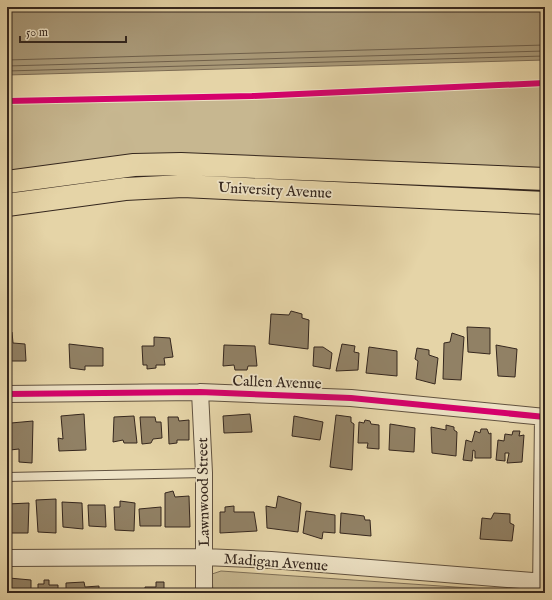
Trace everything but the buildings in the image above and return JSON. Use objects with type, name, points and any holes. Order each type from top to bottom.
[{"type":"main road","name":"University Avenue","points":[[7,182],[134,165],[181,164],[545,179]]},
{"type":"main road","name":"University Avenue","points":[[7,205],[125,188],[183,186],[545,203]]},
{"type":"street","name":"Callen Avenue","points":[[7,394],[200,392],[351,398],[544,417]]},
{"type":"street","name":"Lawnwood Street","points":[[200,392],[204,473],[204,593]]},
{"type":"street","points":[[542,585],[544,417]]},
{"type":"street","name":"Madigan Avenue","points":[[7,558],[204,558],[271,560],[542,585]]},
{"type":"lane","points":[[7,477],[204,473]]},
{"type":"shaded area","points":[[545,83],[545,179],[132,160],[7,177],[7,102],[252,96]]},
{"type":"shaded area","points":[[221,571],[528,593],[213,593],[212,574]]},
{"type":"water","points":[[7,7],[545,7],[545,60],[7,75]]},
{"type":"cycle path","points":[[7,101],[252,96],[545,83]]},
{"type":"cycle path","points":[[7,394],[200,392],[351,398],[545,417]]}]
